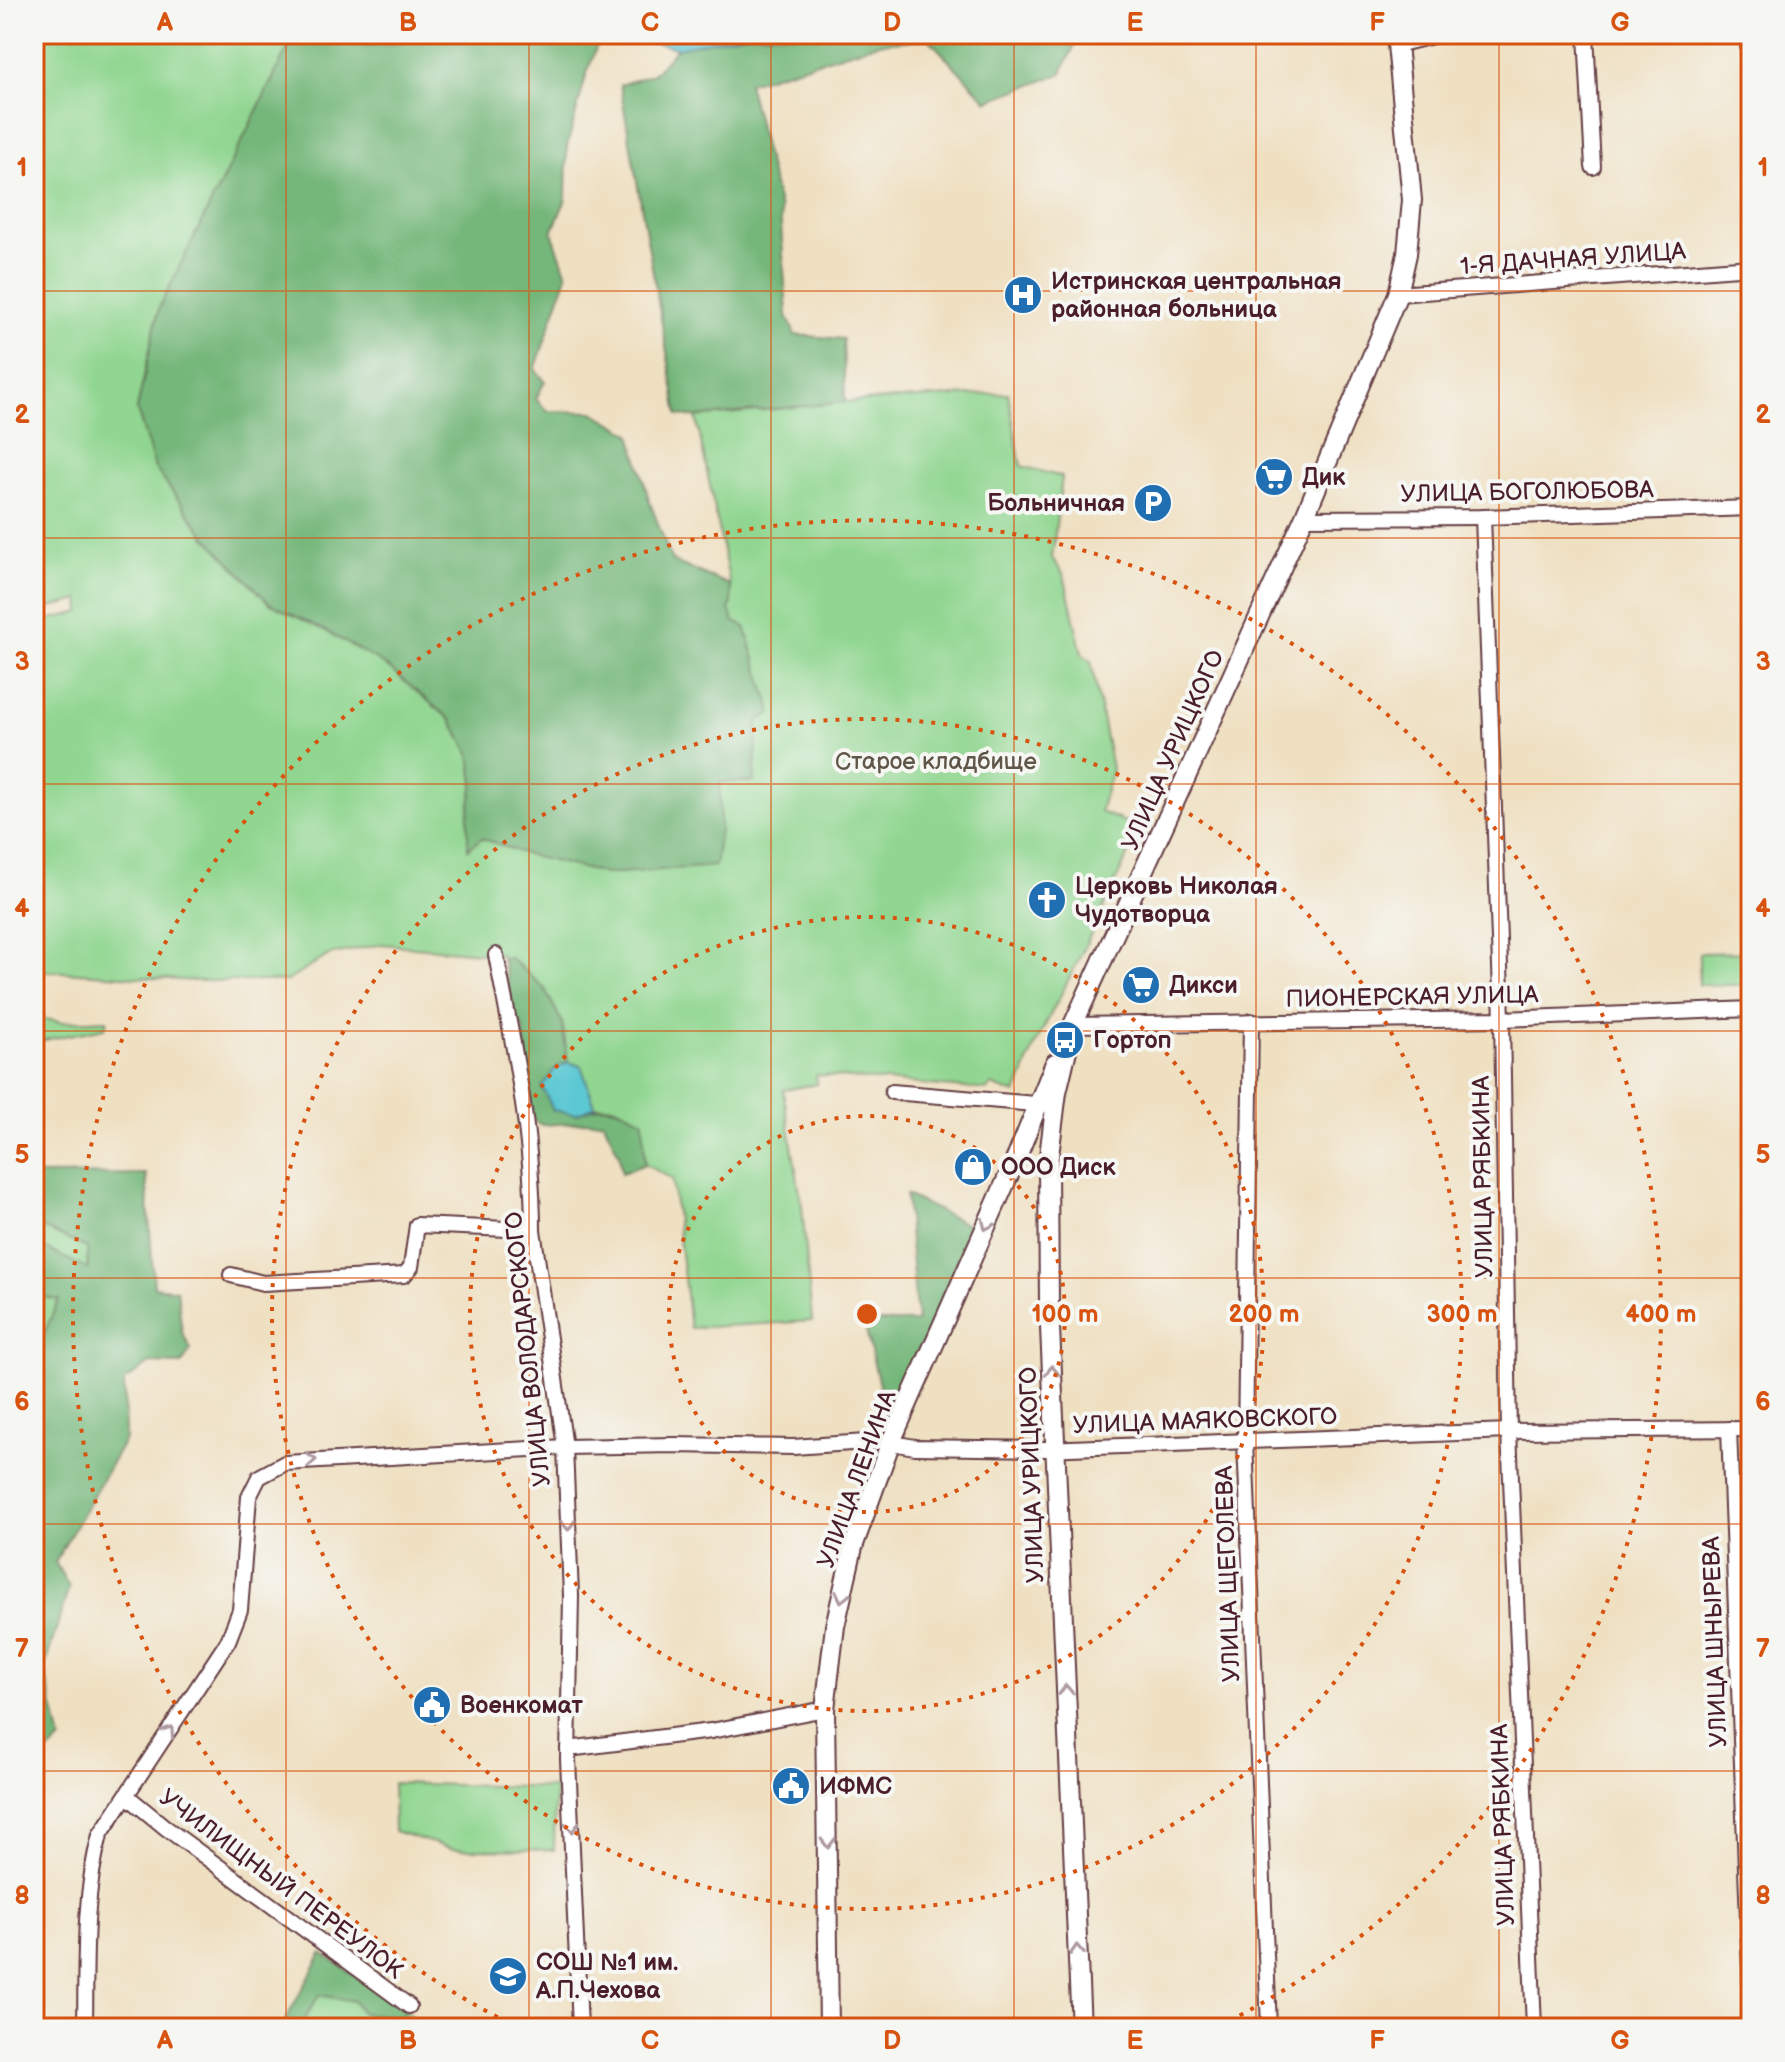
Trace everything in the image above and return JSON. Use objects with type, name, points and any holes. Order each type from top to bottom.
[{"type":"street","points":[[1396,40],[1440,34]]},
{"type":"street","points":[[1586,34],[1593,167]]},
{"type":"street","points":[[1747,34],[1751,74]]},
{"type":"street","name":"УЛИЦА УРИЦКОГО","points":[[1073,1025],[1304,518],[1398,294],[1407,254],[1412,200],[1396,40]]},
{"type":"street","name":"1-Я ДАЧНАЯ УЛИЦА","points":[[1398,294],[1751,267]]},
{"type":"street","name":"УЛИЦА БОГОЛЮБОВА","points":[[1304,518],[1483,517],[1751,508]]},
{"type":"street","name":"УЛИЦА РЯБКИНА","points":[[1483,517],[1502,1019],[1509,1431],[1534,2028]]},
{"type":"street","name":"УЛИЦА ВОЛОДАРСКОГО","points":[[496,955],[520,1078],[533,1198],[533,1230],[565,1447],[571,1596],[568,1749],[580,2028]]},
{"type":"street","name":"ПИОНЕРСКАЯ УЛИЦА","points":[[1073,1025],[1502,1019],[1751,1009]]},
{"type":"street","name":"УЛИЦА ЩЕГОЛЕВА","points":[[1251,1021],[1245,1441],[1269,2028]]},
{"type":"street","name":"УЛИЦА ЛЕНИНА","points":[[829,2028],[825,1709],[835,1626],[853,1547],[890,1444],[1022,1144],[1046,1105],[1073,1025]]},
{"type":"street","points":[[892,1092],[1046,1105]]},
{"type":"street","name":"УЛИЦА УРИЦКОГО","points":[[1046,1105],[1049,1305],[1081,2028]]},
{"type":"street","points":[[1022,1144],[1038,1132],[1047,1145],[1048,1164]]},
{"type":"street","points":[[231,1275],[263,1283],[404,1275],[411,1267],[417,1225],[533,1230]]},
{"type":"street","name":"УЛИЦА ШНЫРЕВА","points":[[1729,1429],[1751,1997]]},
{"type":"street","name":"УЛИЦА МАЯКОВСКОГО","points":[[127,1796],[228,1641],[240,1610],[249,1497],[259,1477],[285,1463],[565,1447],[793,1447],[880,1441],[915,1447],[1055,1449],[1509,1431],[1751,1429]]},
{"type":"street","points":[[568,1749],[711,1731],[825,1709]]},
{"type":"street","points":[[85,2028],[93,1862],[100,1835],[127,1796]]},
{"type":"street","name":"УЧИЛИЩНЫЙ ПЕРЕУЛОК","points":[[127,1796],[409,2006]]},
{"type":"green space","name":"Старое кладбище","points":[[34,34],[235,34],[248,44],[258,34],[432,34],[419,40],[384,45],[292,40],[159,308],[137,409],[155,468],[207,538],[269,603],[385,665],[451,720],[470,754],[474,782],[468,816],[482,838],[525,854],[606,874],[720,830],[720,782],[754,782],[758,721],[728,609],[732,603],[730,585],[696,417],[845,402],[1008,393],[1021,466],[1062,477],[1052,558],[1064,575],[1082,654],[1091,661],[1112,769],[1100,812],[1141,828],[1034,1047],[1016,1094],[991,1085],[988,1090],[816,1075],[817,1084],[783,1090],[802,1206],[812,1321],[690,1328],[672,1179],[645,1164],[642,1120],[614,1106],[595,1106],[581,1066],[568,1062],[562,1022],[544,988],[510,958],[382,944],[329,955],[287,981],[197,981],[34,970],[34,623],[81,612],[80,600],[34,611]]},
{"type":"green space","points":[[432,34],[601,34],[567,146],[566,199],[552,232],[567,275],[535,370],[545,381],[536,399],[547,411],[593,412],[631,434],[649,500],[672,561],[730,585],[732,603],[729,609],[734,622],[745,627],[772,713],[758,721],[754,782],[720,782],[720,830],[715,866],[606,874],[525,854],[482,838],[468,849],[468,816],[474,782],[470,754],[451,720],[385,665],[269,603],[207,538],[155,468],[137,409],[159,308],[292,40],[384,45],[419,40]]},
{"type":"green space","points":[[746,34],[1080,34],[1061,74],[987,101],[929,39],[880,43],[748,83],[780,210],[787,315],[795,335],[843,339],[845,402],[696,417],[678,415],[620,85],[653,74],[677,48]]},
{"type":"green space","points":[[1751,952],[1751,985],[1699,985],[1699,953]]},
{"type":"green space","points":[[502,958],[510,958],[544,988],[562,1022],[568,1062],[555,1069],[576,1114],[603,1106],[625,1111],[643,1120],[645,1164],[622,1173],[619,1154],[603,1121],[542,1125],[533,1120],[523,1028],[516,1018]]},
{"type":"green space","points":[[34,1017],[62,1022],[107,1020],[105,1028],[34,1042]]},
{"type":"green space","points":[[146,1174],[154,1287],[177,1290],[182,1332],[191,1349],[182,1364],[150,1363],[124,1382],[125,1439],[55,1562],[69,1587],[44,1669],[61,1740],[34,1766],[34,1356],[59,1300],[34,1295],[34,1243],[88,1269],[87,1248],[34,1224],[34,1175]]},
{"type":"green space","points":[[906,1195],[972,1227],[888,1423],[864,1322],[917,1322]]},
{"type":"green space","points":[[34,1224],[87,1248],[88,1270],[34,1243]]},
{"type":"green space","points":[[34,1295],[59,1300],[34,1356]]},
{"type":"green space","points":[[393,1783],[555,1788],[554,1850],[453,1849],[394,1831]]},
{"type":"green space","points":[[322,1953],[406,2011],[400,2017],[362,2013],[354,2001],[319,1995],[299,2028],[285,2028],[285,2021]]},
{"type":"green space","points":[[319,1995],[354,2001],[362,2013],[400,2017],[406,2011],[426,2028],[299,2028]]},
{"type":"water","points":[[628,34],[746,34],[677,48],[629,37]]},
{"type":"water","points":[[568,1062],[581,1066],[595,1106],[576,1114],[553,1110],[542,1087],[555,1069]]},
{"type":"place","name":"Истринская центральная районная больница","points":[[1023,295]]},
{"type":"place","name":"Дик","points":[[1274,477]]},
{"type":"place","name":"Больничная","points":[[1153,503]]},
{"type":"place","name":"Церковь Николая Чудотворца","points":[[1047,900]]},
{"type":"place","name":"Дикси","points":[[1141,985]]},
{"type":"place","name":"Гортоп","points":[[1065,1040]]},
{"type":"place","name":"ООО Диск","points":[[973,1167]]},
{"type":"place","name":"Военкомат","points":[[432,1705]]},
{"type":"place","name":"ИФМС","points":[[791,1786]]},
{"type":"place","name":"СОШ №1 им. А.П.Чехова","points":[[508,1976]]}]
